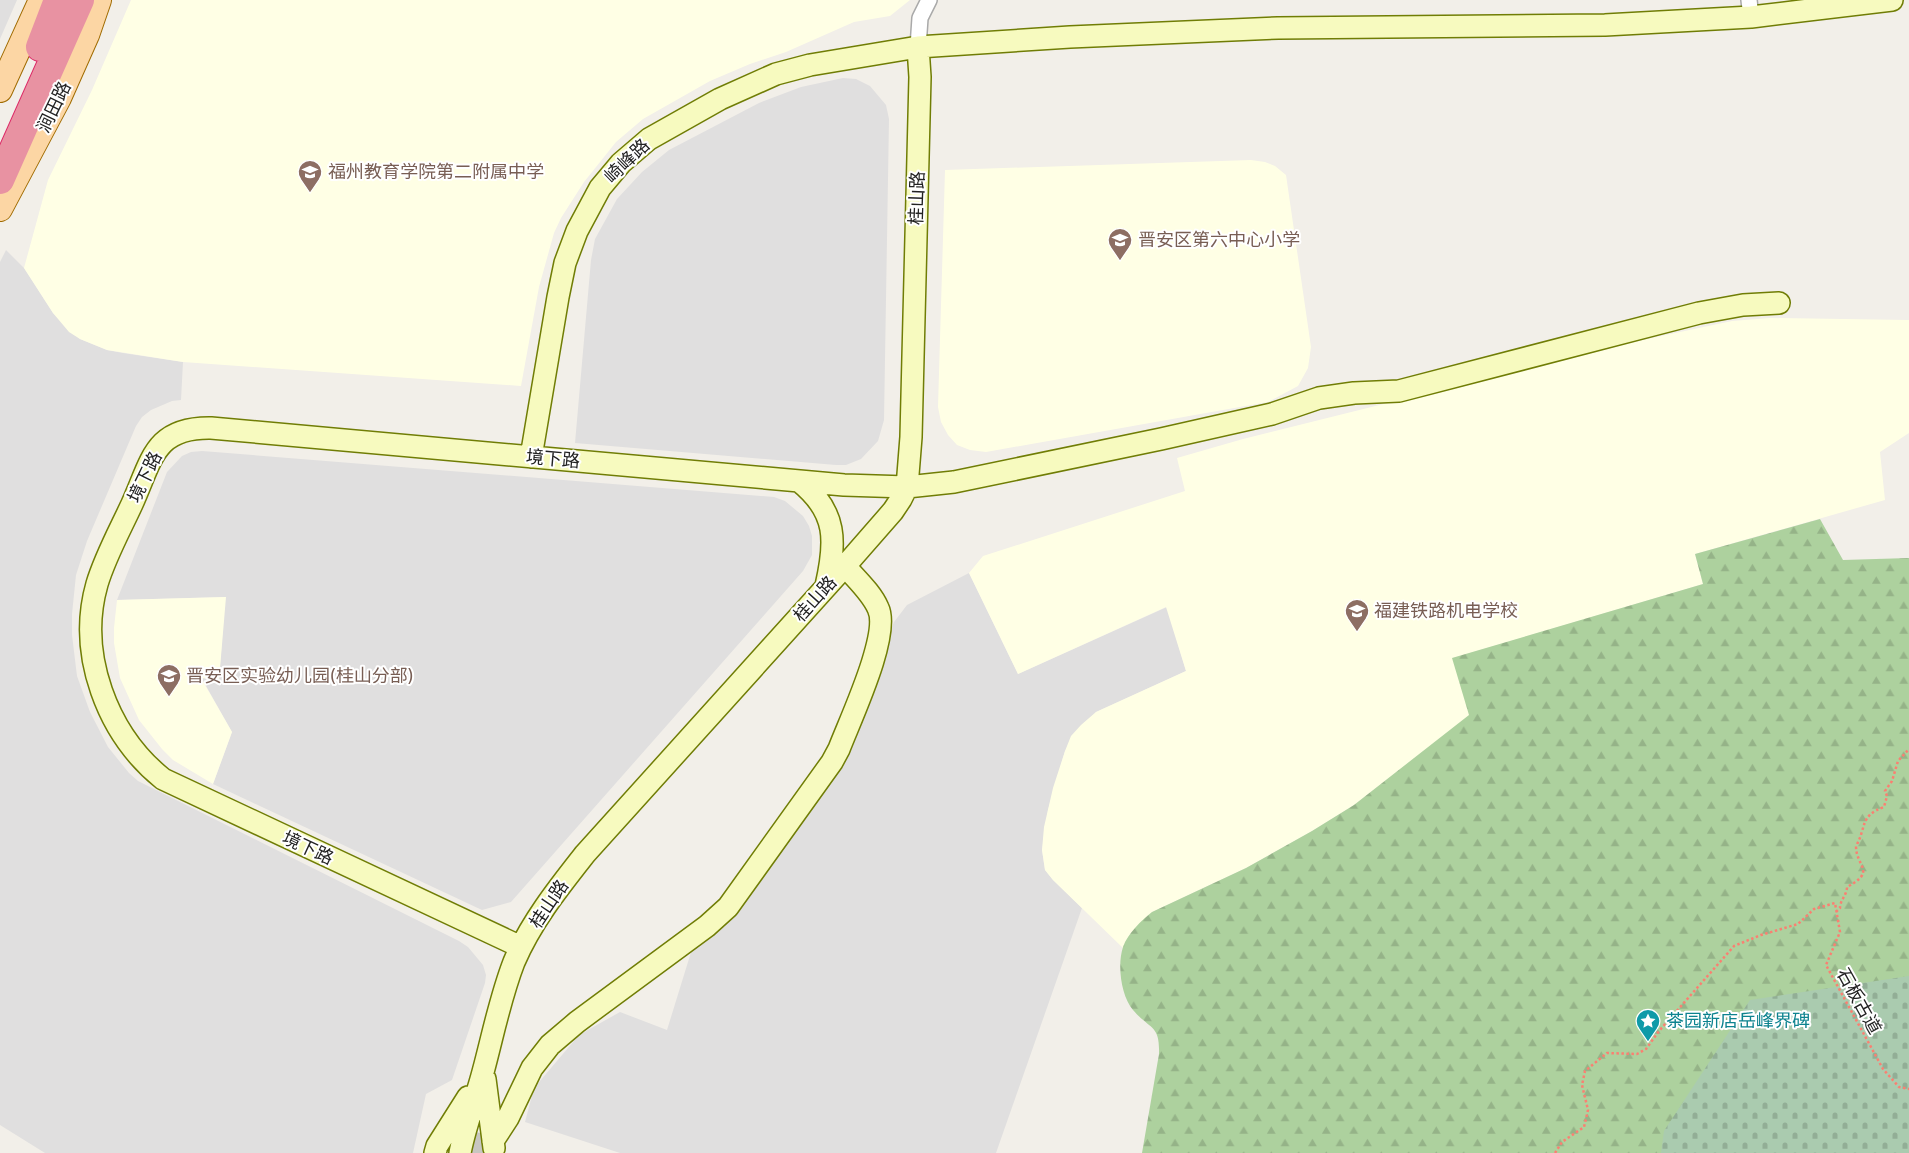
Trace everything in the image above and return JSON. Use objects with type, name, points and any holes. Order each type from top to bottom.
[{"type":"highway","points":[[0,136],[42,42],[58,0]]},
{"type":"highway","points":[[0,180],[80,0]]},
{"type":"main road","points":[[0,90],[41,0]]},
{"type":"main road","name":"涧田路","points":[[0,209],[59,98],[87,35],[99,0]]},
{"type":"street","points":[[918,47],[920,18],[930,0]]},
{"type":"street","name":"崎峰路","points":[[532,457],[565,264],[577,231],[600,188],[621,163],[649,139],[720,99],[758,81],[810,64],[918,47],[1070,37],[1278,28],[1605,26],[1750,8],[1892,0]]},
{"type":"street","name":"桂山路","points":[[460,1153],[484,1071],[498,1010],[509,976],[522,948],[549,901],[585,854],[845,566],[901,500],[906,487],[911,437],[920,77],[918,47]]},
{"type":"street","name":"境下路","points":[[522,948],[162,778],[136,752],[116,725],[98,681],[95,665],[92,615],[97,585],[151,461],[164,440],[176,432],[187,429],[211,428],[799,481],[906,487],[931,486],[1162,440],[1272,414],[1320,398],[1354,393],[1399,391],[1699,313],[1743,305],[1779,302]]},
{"type":"street","points":[[799,481],[814,494],[825,511],[832,534],[832,550],[826,587]]},
{"type":"street","points":[[494,1147],[530,1072],[544,1051],[577,1022],[707,926],[728,907],[832,762],[839,749],[872,664],[881,626],[879,609],[873,598],[845,566]]},
{"type":"street","points":[[484,1071],[494,1147]]},
{"type":"street","points":[[435,1153],[437,1146],[484,1071]]},
{"type":"path","points":[[1836,912],[1840,908],[1840,902],[1847,891],[1847,887],[1858,882],[1863,872],[1856,846],[1866,818],[1871,811],[1884,806],[1887,796],[1885,791],[1892,781],[1894,770],[1898,761],[1909,749]]},
{"type":"path","points":[[1555,1153],[1562,1142],[1584,1127],[1588,1110],[1582,1085],[1585,1071],[1607,1053],[1637,1054],[1646,1049],[1659,1031],[1734,946],[1798,924],[1814,909],[1835,903],[1836,912]]},
{"type":"path","name":"石板古道","points":[[1836,912],[1840,932],[1826,965],[1882,1069],[1899,1087],[1909,1089]]},
{"type":"shaded area","points":[[0,0],[17,0],[0,39]]},
{"type":"shaded area","name":"福州教育学院第二附属中学","points":[[131,0],[910,0],[890,16],[854,22],[786,52],[750,64],[710,81],[643,119],[616,142],[584,182],[561,218],[554,233],[539,287],[521,386],[183,362],[107,350],[80,339],[69,332],[53,313],[24,268],[48,180],[92,90]]},
{"type":"shaded area","points":[[843,78],[856,79],[870,86],[886,105],[889,119],[884,420],[878,441],[861,459],[846,465],[575,443],[591,260],[595,239],[617,199],[642,172],[669,150],[759,103],[801,87]]},
{"type":"shaded area","name":"晋安区第六中心小学","points":[[1251,160],[1275,166],[1286,175],[1311,347],[1308,368],[1298,386],[1268,402],[986,452],[970,450],[957,445],[948,435],[941,422],[938,407],[945,170]]},
{"type":"shaded area","points":[[6,250],[24,268],[53,313],[80,339],[107,350],[183,362],[181,400],[172,401],[151,410],[142,417],[136,426],[87,541],[76,575],[72,635],[77,676],[90,712],[108,747],[138,781],[459,941],[468,947],[483,965],[486,975],[485,983],[452,1080],[426,1094],[413,1153],[45,1153],[0,1125],[0,262]]},
{"type":"shaded area","name":"福建铁路机电学校","points":[[1770,318],[1909,320],[1909,433],[1880,452],[1885,500],[1695,554],[1703,584],[1453,658],[1470,715],[1354,805],[1246,868],[1152,912],[1130,934],[1123,948],[1045,870],[1042,850],[1044,827],[1053,788],[1071,736],[1096,712],[1186,671],[1166,607],[1018,674],[969,573],[983,556],[1185,491],[1177,458],[1243,439],[1628,343],[1732,321]]},
{"type":"shaded area","points":[[202,451],[774,497],[785,501],[803,516],[812,536],[812,555],[803,571],[511,902],[482,910],[213,784],[232,732],[201,677],[219,680],[225,597],[117,600],[167,472],[182,456],[191,452]]},
{"type":"shaded area","points":[[969,573],[1018,674],[1167,607],[1186,671],[1096,712],[1065,751],[1048,810],[1042,850],[1045,870],[1082,908],[996,1153],[620,1153],[525,1122],[534,1088],[579,1035],[620,1012],[667,1030],[692,949],[850,735],[894,622],[907,605]]},
{"type":"shaded area","name":"晋安区实验幼儿园(桂山分部)","points":[[226,597],[219,680],[201,678],[232,732],[213,784],[173,760],[139,720],[120,678],[114,643],[114,628],[117,600]]},
{"type":"green space","points":[[1820,519],[1843,560],[1909,558],[1909,1153],[1142,1153],[1159,1054],[1159,1044],[1158,1037],[1153,1028],[1129,1004],[1121,980],[1120,962],[1125,942],[1131,932],[1144,919],[1152,912],[1246,868],[1354,805],[1469,715],[1452,658],[1703,584],[1695,554]]},
{"type":"green space","points":[[1909,976],[1909,1153],[1661,1153],[1664,1131],[1750,1000]]},
{"type":"tunnel","points":[[473,1153],[480,1104]]},
{"type":"place","name":"福州教育学院第二附属中学","points":[[310,193]]},
{"type":"place","name":"晋安区第六中心小学","points":[[1120,261]]},
{"type":"place","name":"福建铁路机电学校","points":[[1357,632]]},
{"type":"place","name":"晋安区实验幼儿园(桂山分部)","points":[[169,697]]},
{"type":"place","name":"茶园新店岳峰界碑","points":[[1648,1042]]}]
